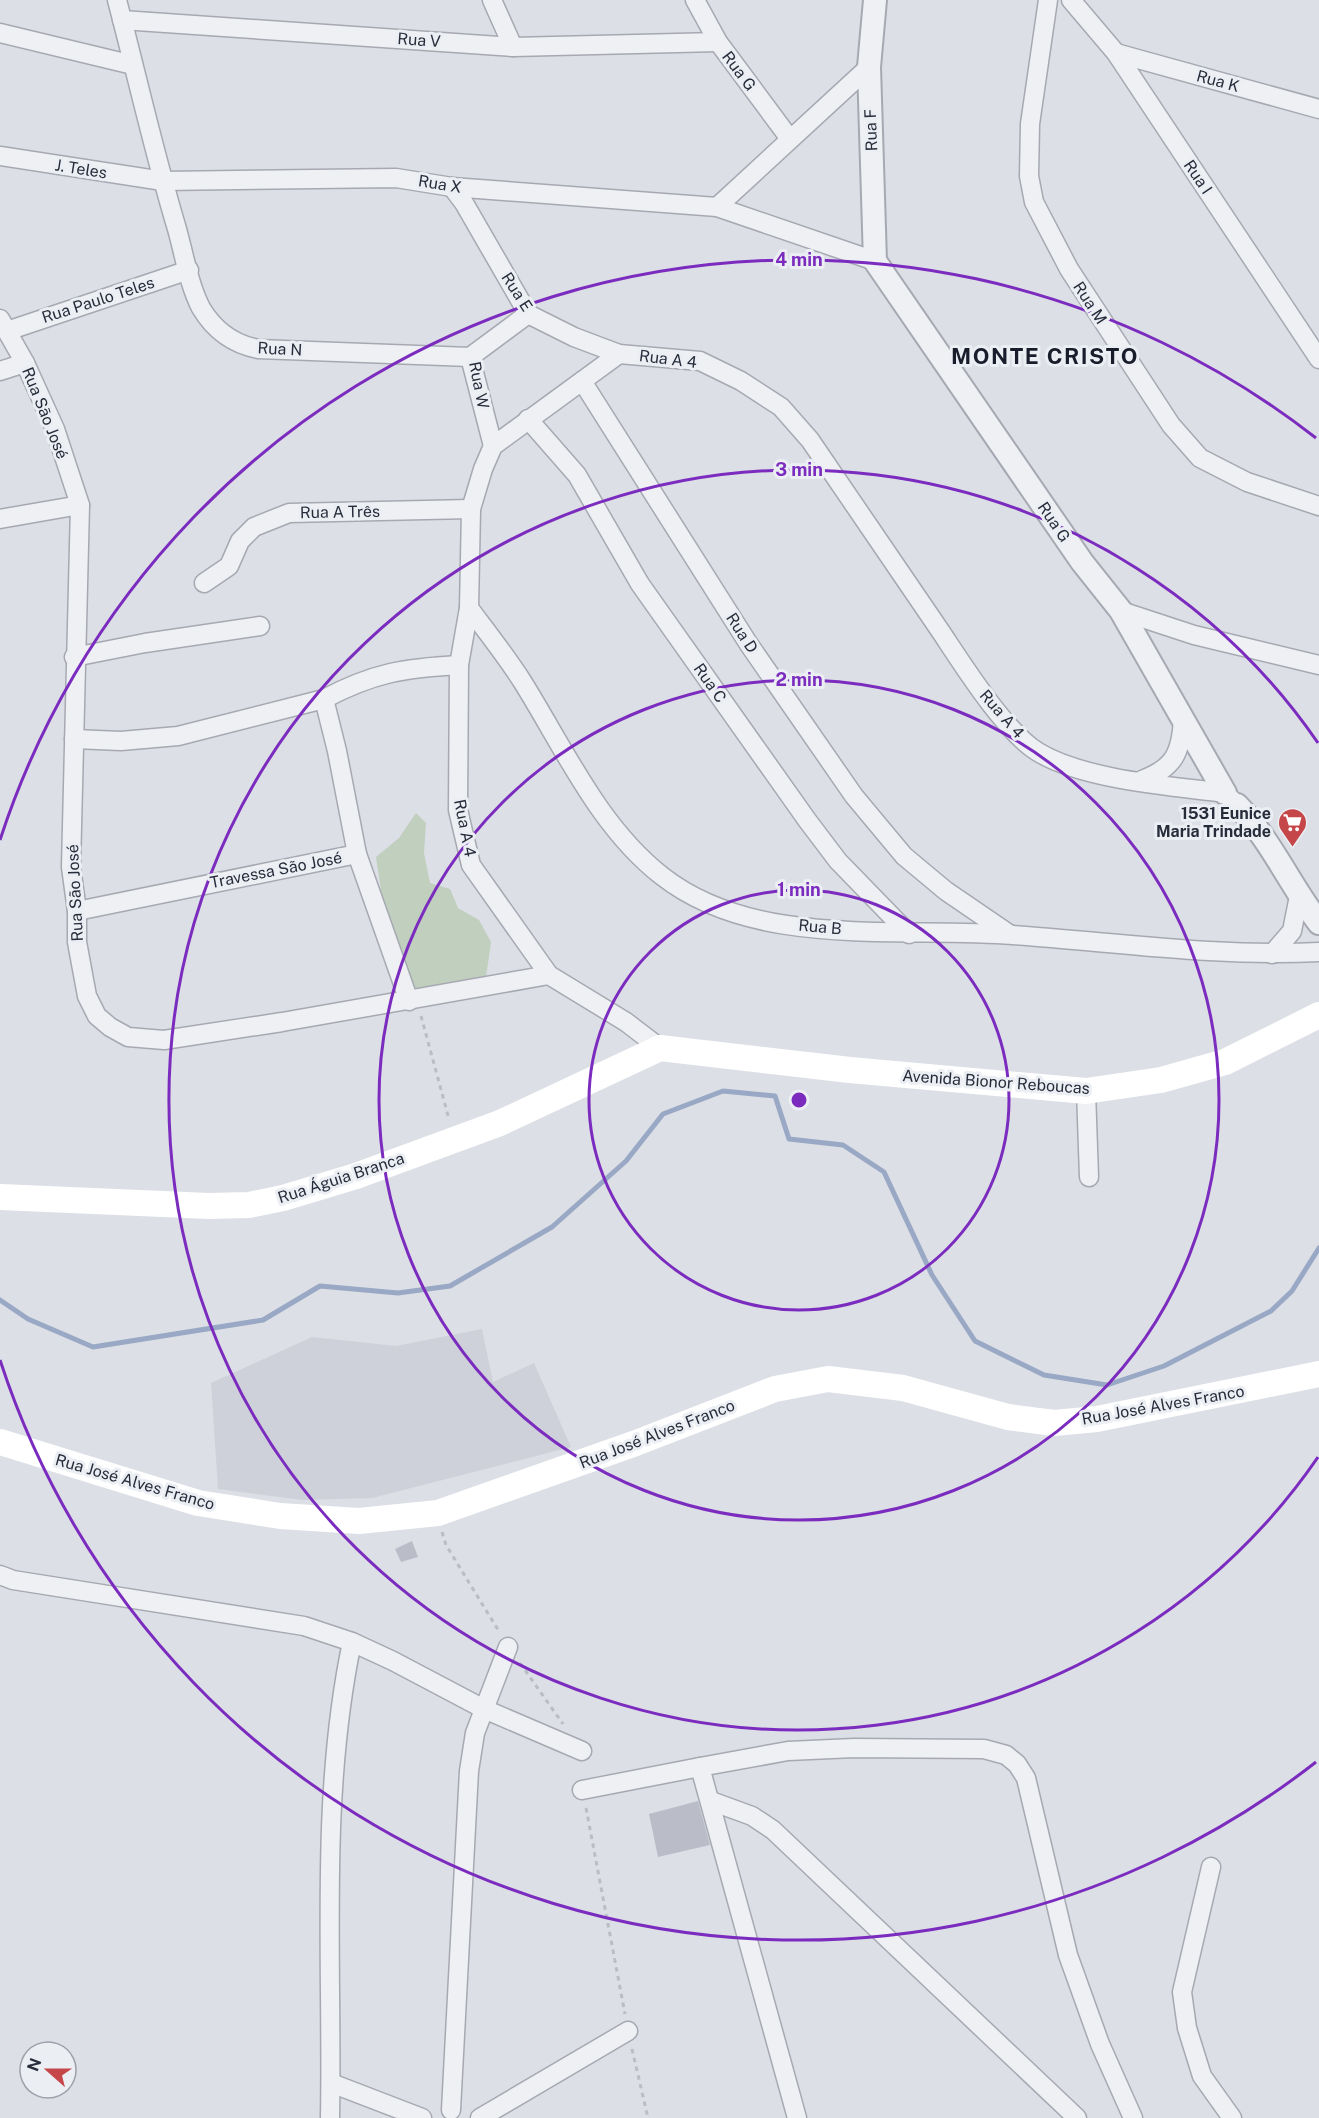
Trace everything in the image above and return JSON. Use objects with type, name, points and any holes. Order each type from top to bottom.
[{"type":"main road","name":"Avenida Bionor Reboucas","points":[[660,1048],[850,1070],[1086,1091],[1161,1080],[1225,1062],[1319,1015]]},
{"type":"main road","name":"Rua Águia Branca","points":[[0,1197],[34,1197],[137,1205],[249,1205],[283,1198],[356,1176],[454,1138],[500,1123],[660,1048]]},
{"type":"main road","name":"Rua José Alves Franco","points":[[0,1442],[198,1503],[280,1516],[359,1521],[438,1513],[626,1447],[775,1389],[828,1379],[903,1388],[1008,1417],[1054,1423],[1097,1419],[1155,1409],[1319,1374]]},
{"type":"street","name":"Rua N","points":[[117,0],[163,182],[189,270],[200,306],[217,329],[245,346],[284,350],[470,357]]},
{"type":"street","points":[[492,0],[513,47]]},
{"type":"street","name":"Rua G","points":[[695,0],[717,42],[789,139]]},
{"type":"street","name":"Rua F","points":[[875,0],[869,67],[875,261]]},
{"type":"street","name":"Rua M","points":[[1048,0],[1030,124],[1029,176],[1034,202],[1069,270],[1171,425],[1200,458],[1248,482],[1319,506]]},
{"type":"street","name":"Rua I","points":[[1071,0],[1116,53],[1319,359]]},
{"type":"street","name":"Rua V","points":[[122,20],[513,47],[717,42]]},
{"type":"street","points":[[0,33],[133,65]]},
{"type":"street","name":"Rua K","points":[[1116,53],[1319,109]]},
{"type":"street","points":[[717,207],[869,67]]},
{"type":"street","name":"J. Teles","points":[[0,156],[163,182]]},
{"type":"street","name":"Rua X","points":[[163,182],[396,178],[452,188],[717,207],[875,261]]},
{"type":"street","name":"Rua E","points":[[452,188],[464,203],[528,314],[574,338],[619,354]]},
{"type":"street","name":"Rua G","points":[[875,261],[1082,562],[1121,611],[1231,799],[1274,852],[1299,896],[1319,923]]},
{"type":"street","name":"Rua Paulo Teles","points":[[4,325],[189,270]]},
{"type":"street","name":"Rua W","points":[[493,446],[470,357],[528,314]]},
{"type":"street","name":"Rua São José","points":[[4,325],[25,363],[55,429],[80,505],[74,657],[71,867],[77,911],[76,942],[87,996],[97,1016],[110,1027],[128,1037],[164,1040],[413,1000],[549,975]]},
{"type":"street","name":"Rua A 4","points":[[549,975],[471,865],[458,810],[459,665],[469,608],[471,509],[483,469],[493,446],[619,354],[700,362],[741,381],[781,406],[810,440],[978,687],[1022,739],[1053,760],[1140,781],[1231,799]]},
{"type":"street","points":[[0,371],[25,363]]},
{"type":"street","name":"Rua D","points":[[582,381],[748,643],[854,796],[904,856],[946,891],[1008,934]]},
{"type":"street","name":"Rua C","points":[[528,419],[578,475],[640,584],[807,820],[838,861],[909,934]]},
{"type":"street","points":[[0,519],[80,505]]},
{"type":"street","name":"Rua A Três","points":[[204,583],[229,566],[240,541],[254,527],[289,513],[471,509]]},
{"type":"street","name":"Rua B","points":[[469,608],[520,679],[595,801],[623,838],[662,876],[720,908],[800,927],[909,934],[1008,934],[1272,954],[1319,952]]},
{"type":"street","points":[[1121,611],[1194,635],[1319,665]]},
{"type":"street","points":[[74,657],[145,643],[260,626]]},
{"type":"street","points":[[74,739],[121,741],[178,736],[324,699],[358,681],[384,673],[459,665]]},
{"type":"street","points":[[324,699],[338,751],[357,854]]},
{"type":"street","points":[[1140,781],[1162,772],[1175,757],[1182,739],[1183,719]]},
{"type":"street","name":"Travessa São José","points":[[77,911],[357,854],[413,1000]]},
{"type":"street","points":[[1272,954],[1292,931],[1299,896]]},
{"type":"street","points":[[549,975],[633,1027],[660,1048]]},
{"type":"street","points":[[1086,1091],[1089,1178]]},
{"type":"street","points":[[0,1575],[13,1580],[304,1626],[352,1642],[434,1681],[484,1709],[582,1751]]},
{"type":"street","points":[[330,2118],[328,1864],[335,1742],[352,1642]]},
{"type":"street","points":[[451,2110],[469,1771],[475,1733],[508,1647]]},
{"type":"street","points":[[582,1790],[788,1751],[854,1748],[984,1749],[1006,1755],[1017,1764],[1026,1778],[1068,1955],[1100,2044],[1133,2118]]},
{"type":"street","points":[[700,1767],[797,2118]]},
{"type":"street","points":[[711,1801],[752,1816],[797,1851],[1077,2118]]},
{"type":"street","points":[[1210,1867],[1182,1992],[1187,2028],[1202,2076],[1232,2118]]},
{"type":"street","points":[[480,2118],[628,2031]]},
{"type":"street","points":[[331,2083],[422,2118]]},
{"type":"path","points":[[413,1000],[454,1138]]},
{"type":"path","points":[[438,1513],[446,1545],[508,1647],[582,1751]]},
{"type":"path","points":[[582,1790],[628,2031],[648,2118]]},
{"type":"shaded area","points":[[482,1329],[493,1382],[534,1363],[571,1447],[372,1498],[303,1500],[218,1489],[211,1383],[312,1337],[396,1346]]},
{"type":"green space","points":[[416,813],[426,823],[424,853],[430,883],[450,889],[458,908],[479,920],[491,942],[486,977],[412,989],[382,897],[376,857],[399,838]]},
{"type":"building","points":[[412,1541],[418,1557],[401,1562],[395,1549]]},
{"type":"building","points":[[698,1801],[710,1845],[658,1857],[649,1814]]},
{"type":"waterway","points":[[0,1300],[28,1319],[93,1347],[263,1320],[320,1286],[398,1293],[450,1286],[552,1227],[626,1161],[663,1114],[723,1091],[775,1096],[789,1139],[843,1145],[884,1172],[932,1275],[975,1341],[1044,1375],[1107,1385],[1164,1366],[1271,1311],[1292,1291],[1319,1248]]},
{"type":"place","name":"1531 Eunice Maria Trindade","points":[[1292,848]]},
{"type":"district","name":"MONTE CRISTO","points":[[1045,356]]}]
